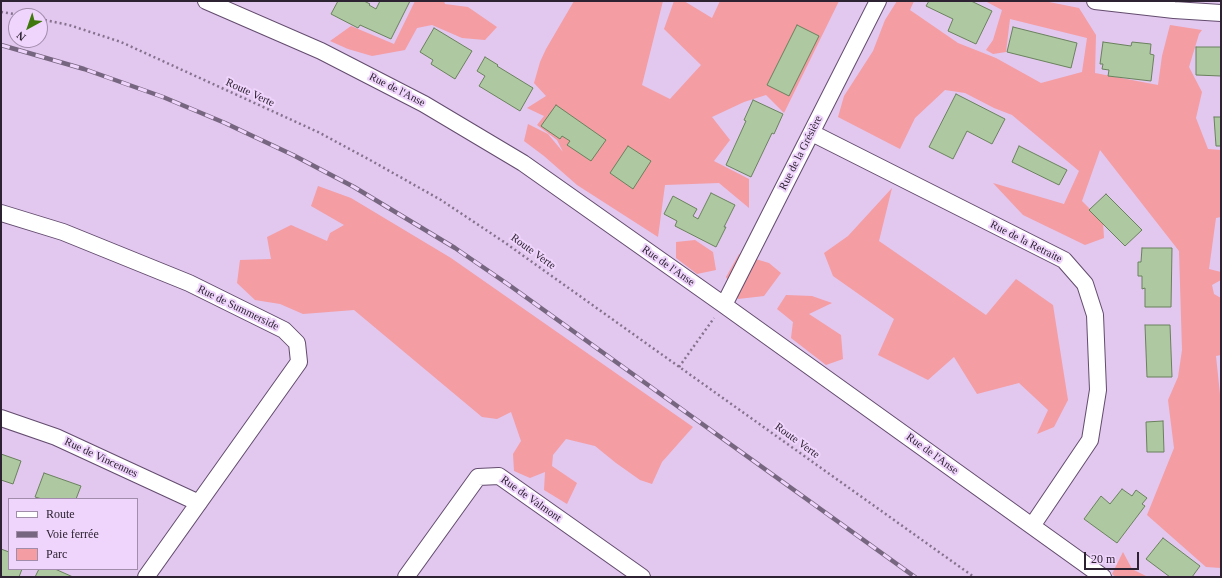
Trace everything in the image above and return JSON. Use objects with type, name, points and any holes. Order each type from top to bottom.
[{"type":"street","name":"Rue de l'Anse","points":[[206,1],[321,51],[424,104],[523,163],[1103,577]]},
{"type":"street","name":"Rue de la Grésière","points":[[724,305],[812,134],[878,1]]},
{"type":"street","points":[[1095,1],[1174,10],[1221,13]]},
{"type":"street","name":"Rue de la Retraite","points":[[812,134],[1064,260],[1085,284],[1095,315],[1098,390],[1090,440],[1032,526]]},
{"type":"street","name":"Rue de Summerside","points":[[1,213],[63,232],[189,283],[284,330],[297,343],[299,362],[146,577]]},
{"type":"street","name":"Rue de Vincennes","points":[[1,418],[56,437],[199,503]]},
{"type":"street","name":"Rue de Valmont","points":[[406,577],[478,477],[499,476],[642,577]]},
{"type":"path","name":"Route Verte","points":[[48,21],[68,25],[121,42],[318,132],[441,200],[504,242],[974,577]]},
{"type":"path","points":[[679,367],[724,305]]},
{"type":"green space","points":[[415,1],[444,1],[445,4],[468,7],[497,27],[485,40],[462,38],[432,25],[417,28],[405,50],[372,56],[348,49],[330,41],[351,26],[394,44]]},
{"type":"green space","points":[[574,1],[663,1],[642,85],[670,99],[701,65],[664,29],[674,1],[684,1],[712,18],[720,1],[839,1],[784,113],[766,95],[744,102],[712,117],[730,140],[714,161],[749,179],[749,208],[719,183],[665,185],[658,237],[577,185],[544,156],[524,141],[528,124],[548,134],[563,152],[557,140],[537,125],[544,116],[527,108],[546,96],[534,83],[540,62]]},
{"type":"green space","points":[[897,1],[914,1],[910,10],[958,43],[996,58],[1041,83],[1082,72],[1087,38],[1010,19],[1006,52],[993,54],[986,50],[993,40],[1002,10],[985,1],[1044,1],[1079,8],[1096,35],[1095,73],[1158,85],[1162,56],[1170,25],[1202,30],[1199,34],[1189,67],[1202,92],[1196,118],[1208,149],[1221,150],[1221,217],[1216,218],[1209,269],[1221,272],[1221,280],[1212,285],[1214,294],[1221,298],[1221,355],[1216,356],[1221,404],[1221,568],[1206,567],[1147,515],[1174,448],[1168,400],[1178,377],[1182,350],[1179,251],[1100,150],[1082,201],[1103,222],[1104,238],[1085,245],[1023,215],[993,183],[1064,204],[1079,171],[1012,115],[994,108],[965,93],[945,90],[915,118],[900,149],[838,117],[844,96],[873,51],[885,20]]},
{"type":"green space","points":[[318,186],[351,198],[451,258],[693,427],[662,462],[652,484],[640,480],[595,446],[566,439],[553,455],[552,466],[577,483],[567,504],[544,490],[545,472],[530,478],[514,471],[513,454],[521,441],[511,412],[497,419],[482,417],[354,310],[303,314],[280,304],[255,300],[237,283],[240,260],[271,259],[267,237],[291,225],[327,241],[330,233],[344,225],[311,206]]},
{"type":"green space","points":[[892,188],[879,241],[986,315],[1016,279],[1053,305],[1068,400],[1054,427],[1037,434],[1048,410],[1019,383],[977,394],[954,357],[928,380],[878,355],[894,319],[833,276],[824,253],[848,236]]},
{"type":"green space","points":[[695,240],[713,252],[716,270],[697,274],[676,258],[676,242]]},
{"type":"green space","points":[[739,254],[769,263],[781,273],[764,296],[738,299],[726,277]]},
{"type":"green space","points":[[786,295],[812,296],[832,303],[809,314],[841,335],[843,359],[826,365],[791,338],[793,322],[777,309]]},
{"type":"green space","points":[[1123,552],[1132,569],[1148,577],[1116,577],[1112,574]]},
{"type":"building","points":[[338,1],[364,1],[376,9],[380,1],[410,1],[391,39],[360,25],[358,28],[331,14]]},
{"type":"building","points":[[929,1],[971,1],[992,11],[976,44],[948,31],[953,19],[926,6]]},
{"type":"building","points":[[797,25],[819,36],[789,96],[767,85]]},
{"type":"building","points":[[1013,27],[1077,43],[1071,68],[1007,52]]},
{"type":"building","points":[[434,28],[472,51],[455,79],[431,64],[433,60],[420,52]]},
{"type":"building","points":[[1103,42],[1131,46],[1132,42],[1151,44],[1150,54],[1154,55],[1151,81],[1108,76],[1109,70],[1102,69],[1103,64],[1100,64]]},
{"type":"building","points":[[1196,47],[1221,47],[1221,76],[1196,75]]},
{"type":"building","points":[[485,57],[533,88],[520,111],[479,86],[485,76],[477,71]]},
{"type":"building","points":[[956,94],[1005,119],[992,144],[967,131],[953,159],[929,147]]},
{"type":"building","points":[[753,100],[783,114],[774,134],[772,133],[751,177],[726,165],[746,121],[744,120]]},
{"type":"building","points":[[556,105],[606,140],[591,161],[567,145],[570,141],[562,136],[560,139],[541,126]]},
{"type":"building","points":[[1214,117],[1221,117],[1221,146],[1216,146]]},
{"type":"building","points":[[628,146],[651,161],[633,189],[610,173]]},
{"type":"building","points":[[1019,146],[1067,170],[1059,185],[1012,162]]},
{"type":"building","points":[[711,193],[735,205],[716,247],[675,226],[677,221],[664,214],[673,196],[697,209],[693,216],[698,219]]},
{"type":"building","points":[[1106,194],[1142,230],[1125,246],[1089,210]]},
{"type":"building","points":[[1142,248],[1172,248],[1171,307],[1145,307],[1145,288],[1142,289],[1142,276],[1138,276],[1138,262],[1141,262]]},
{"type":"building","points":[[1145,325],[1170,325],[1172,377],[1147,377]]},
{"type":"building","points":[[1163,421],[1164,452],[1147,452],[1146,422]]},
{"type":"building","points":[[1,454],[21,461],[13,484],[1,480]]},
{"type":"building","points":[[44,473],[81,486],[76,498],[35,497]]},
{"type":"building","points":[[1122,489],[1132,496],[1136,490],[1147,498],[1142,504],[1145,506],[1117,543],[1084,519],[1101,496],[1110,504]]},
{"type":"building","points":[[1163,538],[1200,566],[1192,577],[1170,577],[1146,559]]},
{"type":"building","points":[[1,549],[8,552],[8,570],[22,570],[19,577],[1,576]]},
{"type":"building","points":[[38,570],[57,570],[73,577],[35,577]]},
{"type":"railway","points":[[1,45],[84,69],[163,97],[225,123],[293,155],[354,187],[455,248],[509,285],[915,577]]}]
